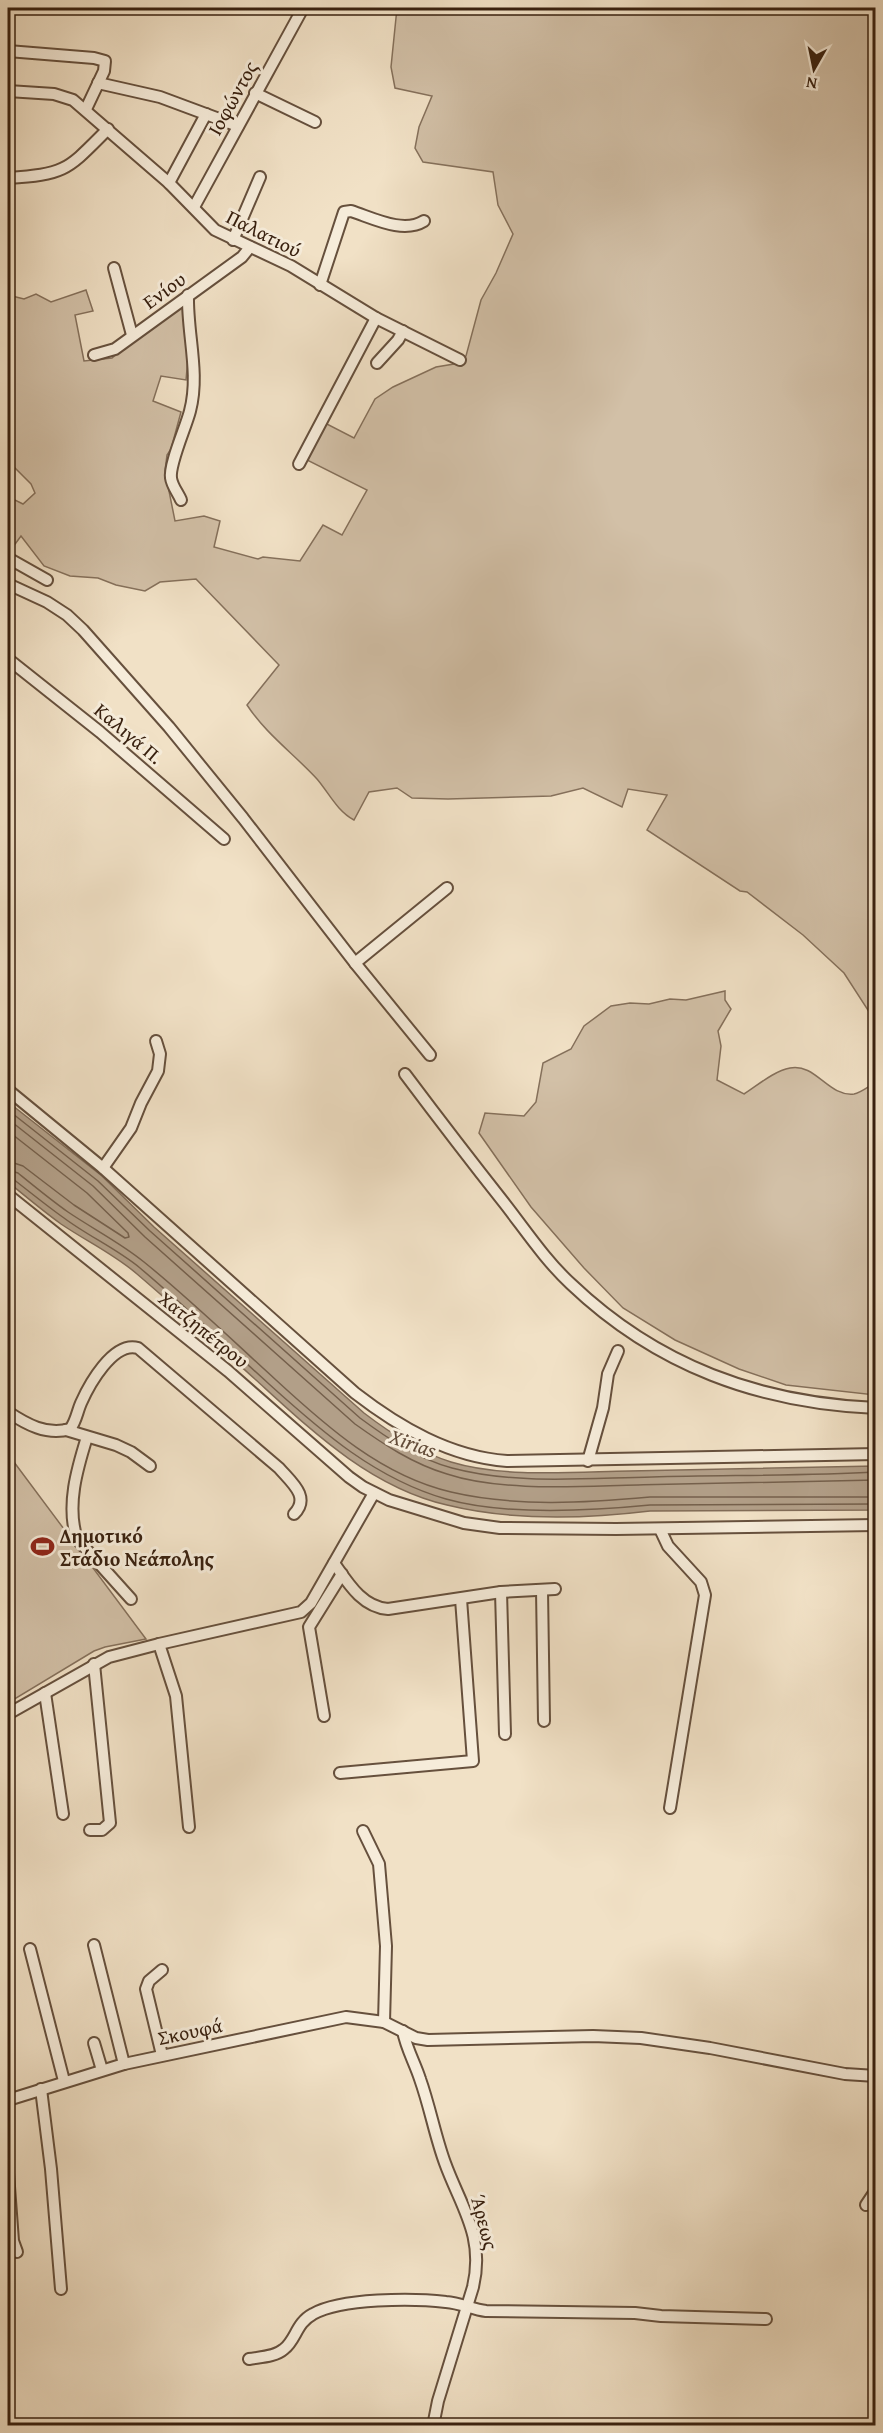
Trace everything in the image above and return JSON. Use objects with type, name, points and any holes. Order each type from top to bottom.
[{"type":"street","name":"Ιοφώντος","points":[[194,207],[303,8]]},
{"type":"street","points":[[8,51],[105,61],[104,71],[86,109]]},
{"type":"street","points":[[98,83],[155,95],[238,126]]},
{"type":"street","name":"Παλατιού","points":[[8,92],[60,95],[73,100],[169,183],[215,230],[291,266],[376,318],[460,360]]},
{"type":"street","points":[[255,93],[315,122]]},
{"type":"street","points":[[169,183],[207,114]]},
{"type":"street","points":[[8,185],[8,177],[42,175],[65,169],[108,129]]},
{"type":"street","points":[[233,240],[260,177]]},
{"type":"street","points":[[320,285],[344,212],[351,211],[406,227],[424,221]]},
{"type":"street","name":"Ενίου","points":[[94,356],[115,349],[242,257],[250,247]]},
{"type":"street","points":[[114,268],[132,335]]},
{"type":"street","points":[[181,500],[171,476],[190,411],[194,387],[193,356],[188,324],[188,295]]},
{"type":"street","points":[[299,464],[376,318]]},
{"type":"street","points":[[377,363],[403,331]]},
{"type":"street","points":[[8,558],[47,580]]},
{"type":"street","points":[[8,584],[47,602],[67,615],[83,630],[199,764],[430,1055]]},
{"type":"street","name":"Καλιγά Π.","points":[[8,659],[100,732],[224,839]]},
{"type":"street","points":[[355,963],[447,888]]},
{"type":"street","points":[[103,1168],[131,1128],[158,1071],[160,1054],[156,1041]]},
{"type":"street","points":[[405,1074],[539,1248],[571,1284],[628,1330],[673,1358],[710,1375],[760,1392],[838,1406],[876,1408]]},
{"type":"street","points":[[8,1090],[103,1168],[339,1379],[387,1416],[443,1447],[473,1457],[507,1461],[876,1454]]},
{"type":"street","name":"Χατζηπέτρου","points":[[8,1195],[228,1371],[349,1477],[374,1493],[472,1525],[500,1528],[660,1529],[876,1525]]},
{"type":"street","points":[[66,1430],[73,1426],[81,1403],[101,1370],[123,1348],[138,1348],[279,1468],[302,1496],[300,1506],[294,1514]]},
{"type":"street","points":[[588,1461],[603,1408],[608,1374],[618,1352]]},
{"type":"street","points":[[8,1412],[30,1426],[54,1431],[66,1430],[116,1445],[131,1452],[150,1466]]},
{"type":"street","points":[[87,1437],[78,1466],[72,1511],[73,1527],[77,1539],[131,1599]]},
{"type":"street","points":[[8,1714],[94,1664],[109,1658],[159,1644],[301,1612],[311,1603],[374,1493]]},
{"type":"street","points":[[660,1529],[668,1546],[701,1582],[705,1595],[670,1808]]},
{"type":"street","points":[[334,1563],[364,1601],[376,1608],[388,1609],[501,1592],[555,1589]]},
{"type":"street","points":[[324,1716],[309,1627],[342,1574]]},
{"type":"street","points":[[542,1590],[544,1721]]},
{"type":"street","points":[[501,1592],[505,1734]]},
{"type":"street","points":[[340,1773],[473,1761],[461,1599]]},
{"type":"street","points":[[159,1644],[176,1696],[189,1827]]},
{"type":"street","points":[[90,1830],[102,1830],[110,1823],[94,1664]]},
{"type":"street","points":[[45,1693],[63,1814]]},
{"type":"street","points":[[363,1831],[379,1864],[386,1946],[384,2022]]},
{"type":"street","points":[[94,1945],[124,2064]]},
{"type":"street","points":[[30,1949],[64,2081]]},
{"type":"street","points":[[162,1971],[149,1981],[146,1989],[162,2055]]},
{"type":"street","name":"Σκουφά","points":[[8,2100],[124,2064],[339,2018],[384,2022],[416,2038],[443,2041],[543,2036],[641,2038],[710,2048],[845,2074],[876,2076]]},
{"type":"street","name":"Άρεως","points":[[403,2031],[445,2164],[462,2199],[477,2254],[476,2272],[438,2401],[433,2426]]},
{"type":"street","points":[[94,2043],[102,2070]]},
{"type":"street","points":[[41,2089],[51,2169],[61,2289]]},
{"type":"street","points":[[8,2174],[13,2241],[17,2252]]},
{"type":"street","points":[[866,2205],[876,2190]]},
{"type":"street","points":[[249,2359],[272,2355],[285,2349],[298,2326],[318,2311],[356,2302],[422,2301],[467,2305],[486,2312],[635,2313],[661,2316],[766,2319]]},
{"type":"shaded area","points":[[397,8],[875,8],[875,1021],[844,973],[803,935],[747,892],[740,891],[647,830],[667,795],[628,789],[622,807],[583,788],[551,796],[448,799],[412,798],[397,788],[369,792],[354,820],[338,807],[317,779],[271,735],[247,705],[279,665],[196,579],[160,582],[145,591],[116,585],[98,578],[70,576],[44,566],[21,536],[13,547],[8,546],[8,500],[11,498],[23,504],[35,493],[31,484],[8,461],[8,295],[24,299],[36,294],[51,302],[86,290],[93,311],[75,315],[84,361],[112,358],[182,304],[188,358],[186,380],[161,376],[153,401],[181,412],[171,449],[167,455],[165,471],[175,521],[204,516],[220,521],[214,547],[258,559],[263,557],[300,561],[323,525],[342,535],[367,490],[305,459],[325,423],[354,438],[375,399],[393,387],[436,367],[460,363],[466,356],[481,300],[513,234],[498,205],[493,172],[423,162],[415,148],[419,127],[432,96],[395,88],[391,67]]},
{"type":"shaded area","points":[[725,991],[725,1000],[731,1009],[718,1031],[721,1046],[717,1080],[744,1094],[778,1072],[799,1068],[807,1070],[845,1094],[857,1093],[875,1083],[875,1395],[786,1385],[739,1369],[675,1340],[623,1308],[584,1268],[531,1207],[479,1133],[485,1113],[524,1116],[536,1102],[543,1063],[571,1049],[584,1026],[611,1006],[630,1003],[649,1004],[670,999],[686,1000]]},
{"type":"shaded area","name":"Δημοτικό Στάδιο Νεάπολης","points":[[8,1454],[146,1639],[94,1651],[8,1703]]},
{"type":"water","points":[[8,1102],[102,1176],[154,1227],[364,1413],[395,1435],[428,1453],[471,1467],[539,1473],[875,1466],[875,1510],[650,1511],[600,1516],[522,1516],[447,1505],[419,1497],[393,1485],[344,1455],[299,1419],[128,1267],[61,1224],[8,1182]]},
{"type":"place","name":"Δημοτικό Στάδιο Νεάπολης","points":[[42,1546]]},
{"type":"water label","name":"Xirias","points":[[413,1443]]}]
